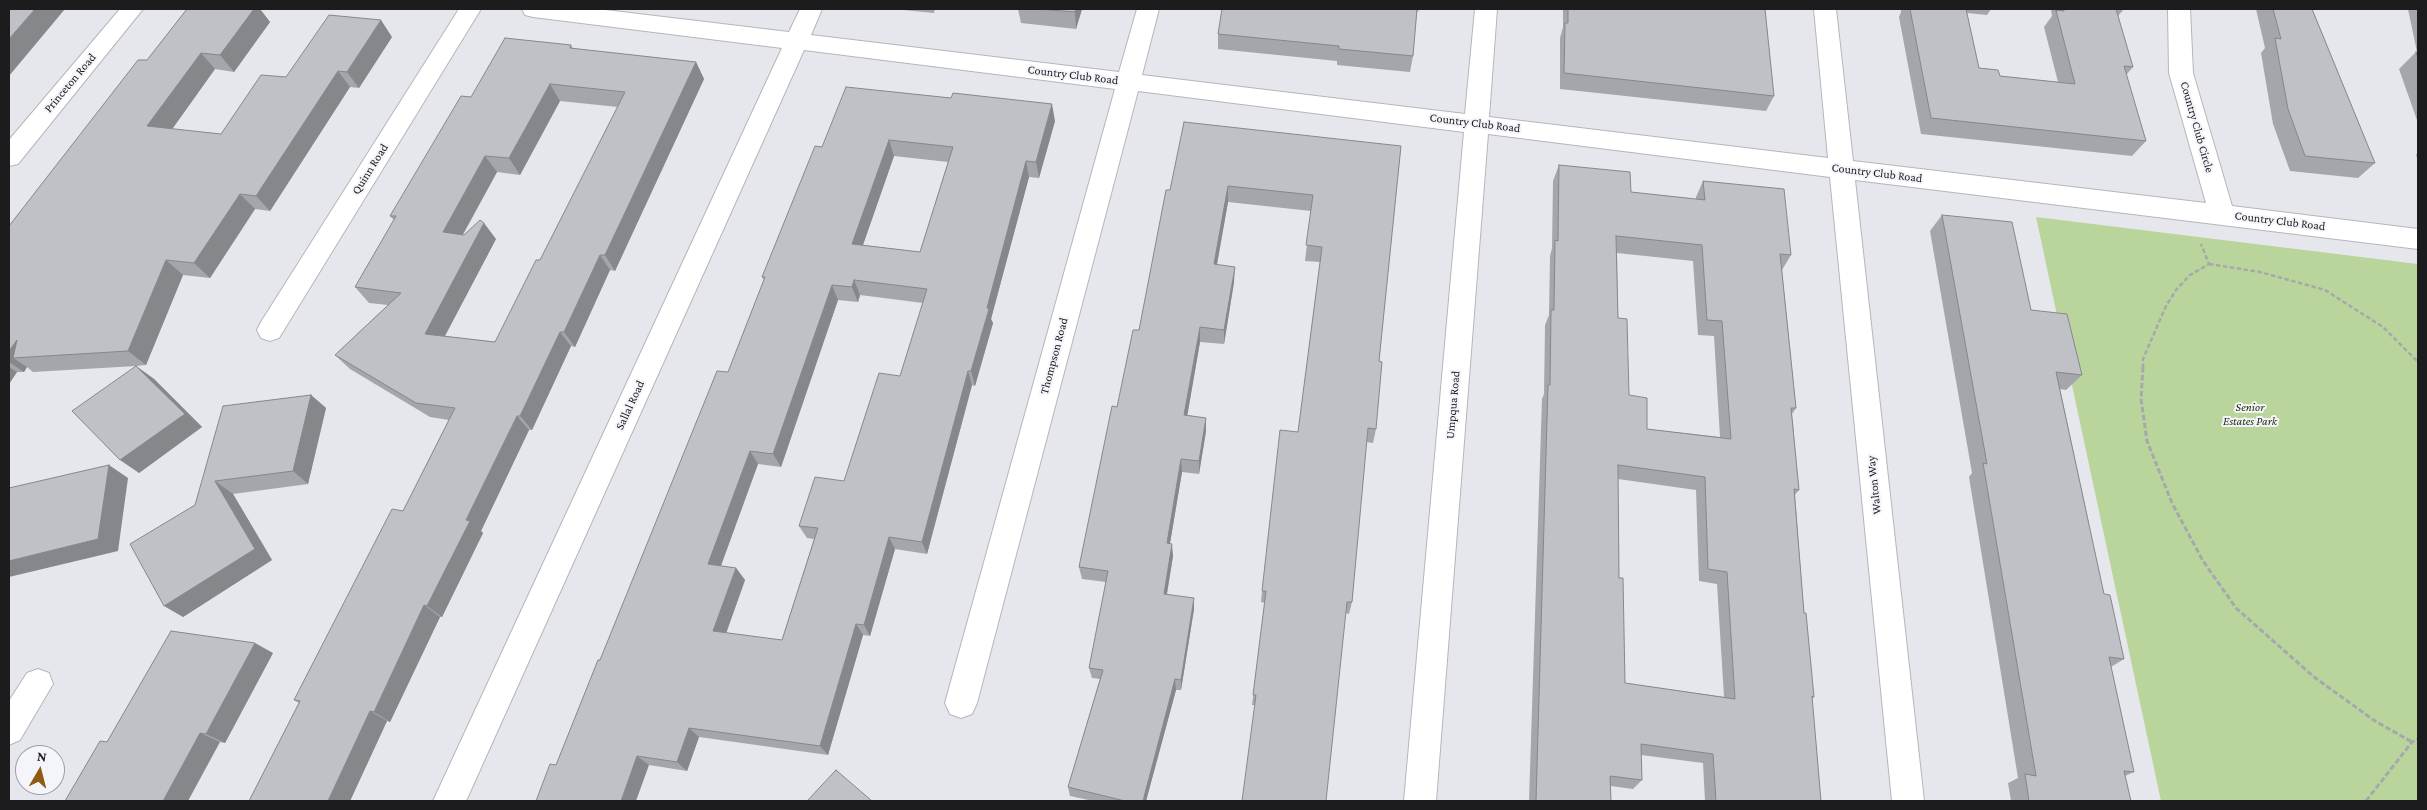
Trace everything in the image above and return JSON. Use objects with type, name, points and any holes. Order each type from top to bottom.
[{"type":"street","name":"Princeton Road","points":[[9,157],[132,9]]},
{"type":"street","name":"Quinn Road","points":[[270,330],[470,9]]},
{"type":"street","name":"Country Club Road","points":[[532,9],[1840,169],[2185,209],[2418,239]]},
{"type":"street","name":"Sallal Road","points":[[449,801],[811,9]]},
{"type":"street","name":"Thompson Road","points":[[961,703],[1148,9]]},
{"type":"street","name":"Umpqua Road","points":[[1420,801],[1486,9]]},
{"type":"street","points":[[1825,9],[1840,169]]},
{"type":"street","name":"Country Club Circle","points":[[2179,9],[2181,72],[2222,214]]},
{"type":"street","name":"Walton Way","points":[[1840,169],[1908,801]]},
{"type":"street","points":[[9,729],[38,684]]},
{"type":"path","points":[[2185,209],[2209,264]]},
{"type":"path","points":[[2412,742],[2375,721],[2314,677],[2254,626],[2236,608],[2203,561],[2172,503],[2147,441],[2141,399],[2143,359],[2166,306],[2176,290],[2190,276],[2209,264],[2260,272],[2325,290],[2383,327],[2418,362]]},
{"type":"path","points":[[2366,801],[2412,742],[2418,739]]},
{"type":"green space","name":"Senior Estates Park","points":[[2036,217],[2418,264],[2418,801],[2161,801]]},
{"type":"building","points":[[9,9],[35,9],[9,39]]},
{"type":"building","points":[[187,9],[254,9],[220,55],[201,53],[147,126],[221,134],[261,75],[286,77],[329,15],[381,20],[347,72],[338,71],[256,196],[240,194],[194,263],[166,260],[128,351],[13,358],[17,340],[9,351],[9,226],[138,60],[147,60]]},
{"type":"building","points":[[1038,9],[1076,9],[1075,12]]},
{"type":"building","points":[[1222,9],[1417,9],[1413,56],[1339,49],[1339,46],[1218,34]]},
{"type":"building","points":[[1568,9],[1765,9],[1774,96],[1564,73],[1565,23],[1568,23]]},
{"type":"building","points":[[1910,9],[1966,9],[1979,68],[1998,70],[2000,76],[2075,84],[2056,10],[2116,9],[2133,67],[2124,66],[2146,141],[1931,118]]},
{"type":"building","points":[[2273,9],[2312,9],[2375,163],[2305,156],[2288,109],[2275,38],[2281,39]]},
{"type":"building","points":[[505,38],[571,45],[570,48],[696,62],[605,255],[600,255],[564,332],[560,332],[520,416],[517,416],[466,520],[470,521],[427,606],[424,605],[374,712],[370,711],[328,801],[249,801],[300,701],[294,700],[392,509],[403,511],[455,408],[416,403],[335,355],[401,293],[355,287],[396,216],[390,216],[461,96],[471,97]],"holes":[[[550,84],[625,92],[540,260],[536,260],[495,342],[425,334],[484,223],[480,220],[464,235],[443,232],[485,156],[509,158]]]},
{"type":"building","points":[[846,87],[951,98],[953,93],[1052,104],[1036,162],[1026,161],[987,308],[989,309],[971,371],[968,371],[922,542],[889,537],[864,625],[856,624],[820,746],[689,728],[677,762],[637,756],[621,801],[536,801],[550,764],[556,765],[717,371],[728,372],[765,277],[762,277],[815,146],[822,147]],"holes":[[[889,140],[953,147],[920,252],[852,244]],[[854,280],[927,289],[900,376],[879,373],[844,481],[815,477],[799,526],[818,528],[782,640],[713,631],[736,568],[708,564],[750,451],[773,454],[832,285],[852,287]]]},
{"type":"building","points":[[1184,122],[1401,146],[1379,361],[1382,362],[1376,429],[1368,428],[1352,602],[1347,602],[1326,801],[1242,801],[1256,695],[1253,695],[1266,591],[1262,591],[1280,430],[1298,432],[1322,247],[1306,245],[1313,195],[1228,186],[1214,264],[1235,267],[1224,330],[1200,327],[1184,415],[1206,418],[1199,461],[1181,459],[1167,543],[1172,544],[1164,594],[1194,598],[1181,680],[1175,679],[1143,801],[1125,801],[1068,787],[1103,670],[1089,668],[1108,571],[1079,567],[1112,406],[1117,407],[1133,330],[1139,330],[1166,190],[1170,190]]},
{"type":"building","points":[[1559,165],[1630,172],[1631,192],[1705,200],[1703,181],[1784,189],[1791,255],[1780,254],[1796,408],[1791,408],[1799,490],[1794,489],[1804,613],[1806,613],[1814,697],[1812,696],[1821,801],[1716,801],[1713,754],[1641,744],[1642,780],[1610,776],[1611,801],[1536,801],[1548,385],[1550,385],[1551,310],[1554,310],[1555,240],[1558,241]],"holes":[[[1616,236],[1702,245],[1707,320],[1722,321],[1731,439],[1647,429],[1647,398],[1629,395],[1627,319],[1618,318]],[[1618,465],[1705,477],[1708,569],[1727,572],[1735,699],[1625,683],[1623,578],[1619,578]]]},
{"type":"building","points":[[1942,215],[2012,222],[2031,310],[2067,314],[2082,375],[2056,372],[2104,594],[2110,595],[2124,659],[2109,657],[2134,772],[2124,771],[2131,801],[2029,801],[2025,774],[2036,776],[1983,463],[1987,464]]},
{"type":"building","points":[[136,366],[185,414],[120,460],[72,411]]},
{"type":"building","points":[[311,395],[293,471],[215,481],[255,549],[164,606],[130,544],[195,505],[223,406]]},
{"type":"building","points":[[109,465],[98,539],[9,561],[9,488]]},
{"type":"building","points":[[171,631],[255,643],[206,734],[200,733],[163,801],[65,801],[100,741],[107,742]]},
{"type":"building","points":[[836,770],[872,801],[807,801]]}]
